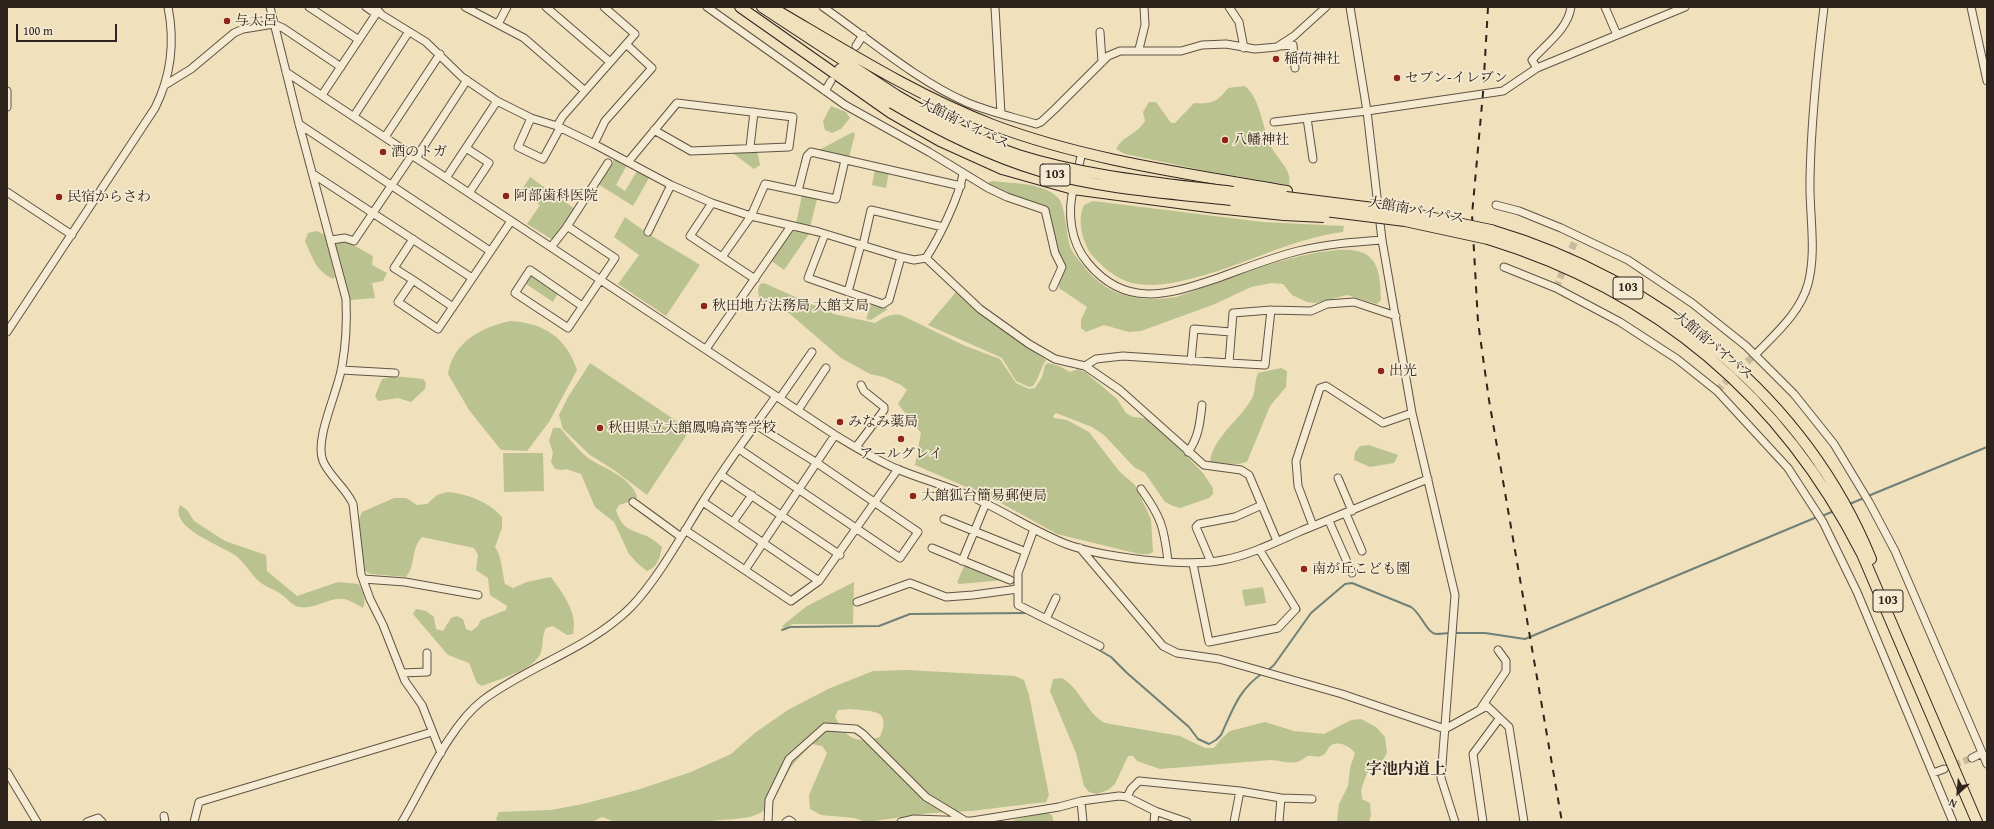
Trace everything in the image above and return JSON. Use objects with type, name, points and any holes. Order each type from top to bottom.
[{"type":"highway","points":[[740,7],[873,101],[918,129],[960,151],[1002,168],[1073,189],[1216,208],[1285,202]]},
{"type":"highway","name":"大館南バイパス","points":[[745,7],[894,99],[971,136],[1042,162],[1107,176],[1232,196],[1285,202],[1489,235]]},
{"type":"highway","name":"大館南バイパス","points":[[762,7],[894,99]]},
{"type":"highway","points":[[771,7],[893,78],[943,103],[1016,133],[1082,152],[1285,202]]},
{"type":"highway","name":"大館南バイパス","points":[[1285,202],[1378,208],[1435,217],[1489,235],[1588,278],[1643,308],[1717,363],[1762,408],[1800,453],[1835,495],[1852,524],[1881,582],[1918,680],[1977,822]]},
{"type":"street","points":[[7,332],[145,126],[165,85],[172,48],[171,21],[168,7]]},
{"type":"street","points":[[270,7],[298,124],[346,298],[347,320],[342,370],[320,443],[323,462],[349,495],[353,504],[363,579],[370,599],[405,681],[422,705],[441,753]]},
{"type":"street","points":[[309,7],[359,40]]},
{"type":"street","points":[[366,7],[377,11],[408,33],[426,42],[467,80],[497,101],[531,118],[558,127],[594,144],[671,185],[712,203],[751,216],[862,244],[901,257],[914,260],[926,258],[936,243],[961,186],[963,174]]},
{"type":"street","points":[[465,7],[498,24],[535,46],[585,91]]},
{"type":"street","points":[[498,24],[507,7]]},
{"type":"street","points":[[546,7],[610,62]]},
{"type":"street","points":[[531,118],[518,147],[543,158],[558,127],[585,91],[635,34],[604,7]]},
{"type":"street","points":[[707,7],[845,105],[929,152],[963,174],[1007,197],[1045,210],[1055,253],[1062,267],[1053,286]]},
{"type":"street","points":[[823,7],[896,59],[947,92],[968,103],[1036,124],[1041,122],[1108,56],[1120,51],[1139,50],[1161,52],[1180,50],[1202,45],[1226,44],[1244,48],[1293,45],[1296,68]]},
{"type":"street","points":[[995,7],[1001,114]]},
{"type":"street","points":[[1139,50],[1146,25],[1144,7]]},
{"type":"street","points":[[1229,7],[1239,22],[1244,48]]},
{"type":"street","points":[[1277,47],[1294,36],[1326,7]]},
{"type":"street","points":[[1350,7],[1367,111],[1382,240],[1412,413],[1455,595],[1441,778],[1455,822]]},
{"type":"street","points":[[1537,68],[1532,60],[1564,27],[1570,15],[1571,7]]},
{"type":"street","points":[[1605,7],[1617,35]]},
{"type":"street","points":[[1274,122],[1367,111],[1503,91],[1537,68],[1685,7]]},
{"type":"street","points":[[1756,354],[1790,318],[1807,286],[1811,266],[1813,239],[1810,154],[1816,70],[1824,7]]},
{"type":"street","points":[[1971,7],[1987,81]]},
{"type":"street","points":[[322,95],[377,11]]},
{"type":"street","points":[[165,85],[191,69],[234,33],[244,29],[274,24],[283,28],[341,67]]},
{"type":"street","points":[[1100,32],[1102,62]]},
{"type":"street","points":[[354,116],[408,33]]},
{"type":"street","points":[[856,46],[863,35]]},
{"type":"street","points":[[594,144],[605,122],[652,68],[626,44]]},
{"type":"street","points":[[385,137],[440,54]]},
{"type":"street","points":[[286,72],[856,448],[898,469],[986,503],[1034,529],[1080,548],[1193,564],[1224,560],[1278,541],[1329,521],[1380,498],[1428,480]]},
{"type":"street","points":[[330,240],[345,238],[354,241],[391,185],[414,157],[467,80]]},
{"type":"street","points":[[825,91],[831,81]]},
{"type":"street","points":[[7,91],[7,107]]},
{"type":"street","points":[[446,178],[497,101]]},
{"type":"street","points":[[628,162],[654,130],[677,103],[793,116],[789,147],[750,147],[691,151],[654,130]]},
{"type":"street","points":[[750,147],[754,112]]},
{"type":"street","points":[[1307,118],[1313,159]]},
{"type":"street","points":[[298,124],[490,251]]},
{"type":"street","points":[[466,148],[489,163],[469,193]]},
{"type":"street","points":[[798,191],[806,156],[811,152],[961,186]]},
{"type":"street","points":[[1082,152],[1073,189],[1071,223],[1073,236],[1085,259],[1092,268],[1110,284],[1122,289],[1143,295],[1164,294],[1181,290],[1283,255],[1314,247],[1382,240]]},
{"type":"street","points":[[722,257],[751,216],[765,184],[836,199],[845,160]]},
{"type":"street","points":[[551,247],[567,226],[608,163]]},
{"type":"street","points":[[313,174],[472,278]]},
{"type":"street","points":[[648,232],[671,185]]},
{"type":"street","points":[[7,192],[72,235]]},
{"type":"street","points":[[712,203],[690,236],[754,279]]},
{"type":"street","points":[[1496,205],[1519,211],[1561,228],[1628,260],[1692,303],[1756,354],[1814,417],[1834,444],[1869,501],[1895,550],[1987,764]]},
{"type":"street","points":[[848,292],[871,210],[943,226]]},
{"type":"street","points":[[413,280],[398,302],[438,329],[511,221]]},
{"type":"street","points":[[567,226],[615,258],[568,328],[515,292],[530,270],[582,306]]},
{"type":"street","points":[[706,349],[791,226]]},
{"type":"street","points":[[824,234],[808,278],[883,304],[889,300],[901,257]]},
{"type":"street","points":[[413,239],[394,268],[453,307]]},
{"type":"street","points":[[926,258],[980,309],[1029,344],[1055,359],[1085,366],[1120,390],[1204,465],[1241,470],[1249,475],[1278,541]]},
{"type":"street","points":[[1504,267],[1556,288],[1620,322],[1677,359],[1717,391],[1788,468],[1820,517],[1857,592],[1953,822]]},
{"type":"street","points":[[1229,363],[1233,313],[1271,310],[1311,311],[1327,304],[1354,302],[1396,316]]},
{"type":"street","points":[[1085,366],[1096,359],[1123,356],[1265,365],[1271,310]]},
{"type":"street","points":[[1191,361],[1194,329],[1231,332]]},
{"type":"street","points":[[402,822],[441,753],[469,713],[482,701],[507,683],[599,635],[632,607],[681,537],[739,449],[812,352]]},
{"type":"street","points":[[798,410],[826,368]]},
{"type":"street","points":[[342,370],[395,373]]},
{"type":"street","points":[[856,448],[884,410],[884,407],[864,391],[861,385]]},
{"type":"street","points":[[1314,526],[1298,486],[1296,461],[1320,388],[1326,386],[1383,423],[1412,413]]},
{"type":"street","points":[[1188,452],[1194,443],[1198,432],[1202,405]]},
{"type":"street","points":[[739,449],[857,527],[900,558],[918,532],[817,463],[756,425]]},
{"type":"street","points":[[745,570],[835,435]]},
{"type":"street","points":[[685,530],[791,601],[819,581],[840,555],[857,527],[898,469]]},
{"type":"street","points":[[721,475],[840,555]]},
{"type":"street","points":[[1338,478],[1362,551]]},
{"type":"street","points":[[1142,489],[1157,511],[1165,533],[1168,561]]},
{"type":"street","points":[[733,522],[752,495]]},
{"type":"street","points":[[632,502],[681,537]]},
{"type":"street","points":[[703,502],[819,581]]},
{"type":"street","points":[[962,560],[986,503]]},
{"type":"street","points":[[1211,562],[1196,527],[1199,524],[1235,517],[1262,505]]},
{"type":"street","points":[[944,519],[1021,550]]},
{"type":"street","points":[[1329,521],[1352,573]]},
{"type":"street","points":[[1034,529],[1018,572],[1018,605],[1100,646]]},
{"type":"street","points":[[932,548],[1010,580]]},
{"type":"street","points":[[1080,548],[1163,646],[1177,653],[1219,659],[1342,694],[1445,729],[1487,706],[1509,727],[1524,822]]},
{"type":"street","points":[[1193,564],[1209,642],[1278,628],[1296,609],[1258,548]]},
{"type":"street","points":[[363,579],[405,582],[478,595]]},
{"type":"street","points":[[857,602],[910,583],[946,597],[1018,589]]},
{"type":"street","points":[[1046,619],[1056,598]]},
{"type":"street","points":[[1481,708],[1506,671],[1506,661],[1498,650]]},
{"type":"street","points":[[402,673],[427,672],[427,653]]},
{"type":"street","points":[[1483,822],[1473,754],[1499,719]]},
{"type":"street","points":[[768,822],[769,800],[789,759],[824,727],[856,729],[863,734],[926,796],[966,821]]},
{"type":"street","points":[[194,822],[199,802],[432,732]]},
{"type":"street","points":[[1972,758],[1982,753]]},
{"type":"street","points":[[1933,773],[1944,769]]},
{"type":"street","points":[[7,772],[37,822]]},
{"type":"street","points":[[1127,797],[1131,790],[1139,782],[1240,791],[1281,798],[1312,799]]},
{"type":"street","points":[[1234,822],[1240,791]]},
{"type":"street","points":[[901,822],[914,818],[966,821],[1007,819],[1082,801],[1127,797],[1155,811],[1187,822]]},
{"type":"street","points":[[1279,822],[1281,798]]},
{"type":"street","points":[[1082,801],[1083,822]]},
{"type":"street","points":[[1154,822],[1155,811]]},
{"type":"street","points":[[87,822],[98,818],[102,822]]},
{"type":"street","points":[[786,822],[789,820],[792,822]]},
{"type":"green space","points":[[1245,86],[1255,99],[1273,151],[1289,174],[1289,185],[1206,171],[1125,154],[1116,149],[1122,141],[1138,129],[1145,121],[1143,112],[1149,102],[1156,102],[1171,123],[1175,123],[1194,103],[1214,101],[1228,88]]},
{"type":"green space","points":[[831,106],[846,112],[850,118],[841,129],[832,133],[825,130],[823,121]]},
{"type":"green space","points":[[853,132],[855,134],[849,157],[819,150]]},
{"type":"green space","points":[[757,150],[760,165],[754,169],[730,151]]},
{"type":"green space","points":[[615,158],[627,165],[616,185],[625,191],[637,171],[649,178],[633,206],[598,184]]},
{"type":"green space","points":[[875,169],[889,172],[886,188],[872,185]]},
{"type":"green space","points":[[530,177],[575,209],[553,240],[527,224],[540,205],[524,194],[522,189]]},
{"type":"green space","points":[[993,181],[1028,185],[1046,189],[1053,193],[1059,199],[1065,215],[1071,249],[1091,275],[1101,284],[1123,295],[1149,299],[1176,297],[1273,263],[1303,255],[1329,251],[1352,250],[1367,255],[1375,264],[1380,281],[1381,300],[1377,304],[1347,295],[1316,303],[1307,302],[1292,295],[1283,284],[1271,283],[1251,287],[1215,304],[1141,331],[1129,332],[1104,325],[1086,332],[1081,328],[1081,320],[1087,307],[1059,288],[1059,281],[1064,268],[1056,247],[1047,209],[988,185],[989,182]]},
{"type":"green space","points":[[802,195],[817,199],[810,227],[796,224]]},
{"type":"green space","points":[[1093,201],[1263,222],[1344,226],[1343,232],[1303,241],[1206,275],[1166,284],[1139,284],[1126,281],[1109,272],[1099,263],[1088,249],[1083,236],[1081,217],[1084,205]]},
{"type":"green space","points":[[625,217],[700,265],[666,316],[618,284],[639,255],[614,237]]},
{"type":"green space","points":[[795,230],[809,234],[784,270],[770,260],[790,231]]},
{"type":"green space","points":[[317,231],[325,235],[335,277],[333,279],[318,268],[305,241],[308,233]]},
{"type":"green space","points":[[346,241],[373,256],[372,265],[387,273],[383,281],[372,283],[375,298],[350,300],[334,243]]},
{"type":"green space","points":[[531,275],[558,293],[553,302],[526,284]]},
{"type":"green space","points":[[764,283],[834,314],[875,323],[891,315],[901,315],[963,345],[1000,359],[1016,383],[1029,389],[1035,388],[1042,377],[1045,365],[1048,363],[1059,366],[1070,372],[1078,369],[1085,372],[1117,399],[1126,413],[1133,417],[1151,419],[1203,473],[1213,488],[1213,494],[1209,498],[1180,508],[1165,502],[1145,473],[1134,467],[1104,435],[1092,427],[1056,413],[1053,416],[1054,418],[1067,420],[1089,432],[1119,471],[1135,485],[1151,519],[1153,552],[1149,554],[1139,554],[1057,534],[992,498],[915,465],[921,433],[898,404],[907,390],[901,385],[884,377],[870,374],[841,358],[790,314],[759,298],[758,289],[760,284]]},
{"type":"green space","points":[[956,292],[990,321],[1046,360],[1033,386],[1029,387],[1016,381],[1002,358],[928,325]]},
{"type":"green space","points":[[871,305],[888,309],[871,320],[866,319]]},
{"type":"green space","points":[[510,321],[533,325],[552,334],[567,349],[577,370],[549,422],[527,451],[501,450],[469,410],[448,374],[456,353],[470,338],[489,327]]},
{"type":"green space","points":[[590,363],[690,430],[647,495],[614,470],[590,455],[563,429],[559,415],[568,397]]},
{"type":"green space","points":[[1281,368],[1287,371],[1286,387],[1270,406],[1247,462],[1238,464],[1210,463],[1215,446],[1253,397],[1258,373]]},
{"type":"green space","points":[[394,376],[423,379],[426,383],[425,389],[411,402],[398,398],[378,401],[375,396],[382,379]]},
{"type":"green space","points":[[553,428],[560,428],[577,448],[588,458],[622,478],[633,489],[637,496],[635,500],[619,505],[616,510],[619,518],[626,527],[652,539],[662,547],[658,561],[654,567],[647,571],[629,554],[614,522],[595,507],[581,474],[566,469],[555,469],[551,462],[553,453],[549,441]]},
{"type":"green space","points":[[1369,445],[1398,455],[1394,463],[1370,467],[1354,460],[1355,452],[1360,446]]},
{"type":"green space","points":[[503,453],[543,453],[544,491],[504,492]]},
{"type":"green space","points":[[448,492],[478,500],[491,507],[502,517],[502,528],[495,547],[500,559],[505,584],[513,588],[527,582],[551,577],[568,604],[573,618],[573,634],[567,635],[553,626],[546,628],[541,652],[532,664],[516,673],[482,686],[477,683],[469,663],[448,655],[413,614],[416,609],[426,611],[434,617],[436,629],[443,631],[451,618],[457,616],[463,619],[466,629],[471,631],[477,627],[481,620],[506,610],[507,606],[490,595],[488,578],[476,570],[478,555],[474,548],[422,537],[416,546],[411,567],[406,577],[371,574],[365,571],[358,522],[362,512],[394,498],[406,498],[417,505],[427,504],[437,495]]},
{"type":"green space","points":[[180,505],[187,510],[194,521],[225,541],[266,555],[267,571],[297,596],[338,582],[359,584],[365,599],[363,608],[344,599],[332,600],[308,607],[294,605],[280,593],[261,583],[236,556],[199,536],[182,522],[179,514]]},
{"type":"green space","points":[[965,564],[1005,580],[959,584],[957,582]]},
{"type":"green space","points":[[854,582],[853,624],[793,624],[784,628],[782,626],[807,606]]},
{"type":"green space","points":[[1263,587],[1266,603],[1245,606],[1242,590]]},
{"type":"green space","points":[[907,670],[1015,676],[1024,680],[1029,695],[1049,795],[1046,802],[971,811],[932,813],[866,822],[854,818],[821,815],[810,809],[809,795],[827,753],[822,746],[812,744],[791,767],[773,800],[768,806],[763,811],[752,816],[739,819],[707,822],[616,822],[602,817],[592,822],[498,822],[496,819],[499,812],[551,810],[583,804],[637,790],[691,772],[731,754],[756,732],[788,710],[828,689],[873,671]],"holes":[[[851,709],[872,711],[881,716],[883,720],[883,727],[880,737],[864,740],[853,738],[848,735],[835,717],[838,710]]]},
{"type":"green space","points":[[1062,678],[1074,688],[1098,719],[1105,723],[1180,736],[1205,748],[1214,748],[1230,731],[1265,722],[1294,731],[1324,734],[1351,720],[1361,719],[1376,727],[1385,737],[1387,752],[1381,765],[1367,773],[1361,790],[1362,799],[1370,803],[1371,815],[1369,822],[1337,822],[1339,804],[1348,786],[1350,768],[1355,753],[1343,744],[1332,745],[1325,754],[1318,757],[1308,756],[1294,762],[1270,760],[1160,769],[1137,761],[1133,756],[1128,756],[1115,784],[1108,790],[1097,794],[1089,792],[1084,786],[1076,753],[1050,691],[1053,679]]},
{"type":"green space","points":[[1046,812],[1052,815],[1054,822],[1013,822],[1014,820]]},
{"type":"waterway","points":[[1868,496],[1987,447]]},
{"type":"waterway","points":[[1847,505],[1864,498]]},
{"type":"waterway","points":[[1822,516],[1834,511]]},
{"type":"waterway","points":[[1455,633],[1485,633],[1525,639],[1817,517]]},
{"type":"waterway","points":[[1267,671],[1274,665],[1311,613],[1345,584],[1352,583],[1411,607],[1433,633],[1450,633]]},
{"type":"waterway","points":[[782,630],[790,627],[879,626],[910,614],[1028,613]]},
{"type":"waterway","points":[[1087,643],[1111,657],[1127,673],[1189,727],[1198,739],[1209,744],[1221,735],[1233,708],[1242,693],[1263,673]]},
{"type":"tunnel","points":[[1556,288],[1577,236]]},
{"type":"tunnel","points":[[1717,391],[1734,373],[1756,354]]},
{"type":"tunnel","points":[[1944,769],[1972,758]]},
{"type":"railway","points":[[1488,7],[1483,93],[1472,215],[1478,322],[1489,400],[1562,822]]},
{"type":"place","name":"与太呂","points":[[227,21]]},
{"type":"place","name":"稲荷神社","points":[[1276,59]]},
{"type":"place","name":"セブン-イレブン","points":[[1397,78]]},
{"type":"place","name":"八幡神社","points":[[1225,140]]},
{"type":"place","name":"酒のトガ","points":[[383,152]]},
{"type":"place","name":"阿部歯科医院","points":[[506,196]]},
{"type":"place","name":"民宿からさわ","points":[[59,197]]},
{"type":"place","name":"秋田地方法務局 大館支局","points":[[704,306]]},
{"type":"place","name":"出光","points":[[1381,371]]},
{"type":"place","name":"みなみ薬局","points":[[840,422]]},
{"type":"place","name":"秋田県立大館鳳鳴高等学校","points":[[600,428]]},
{"type":"place","name":"アールグレイ","points":[[901,439]]},
{"type":"place","name":"大館狐台簡易郵便局","points":[[913,496]]},
{"type":"place","name":"南が丘こども園","points":[[1304,569]]},
{"type":"district","name":"字池内道上","points":[[1406,770]]}]
